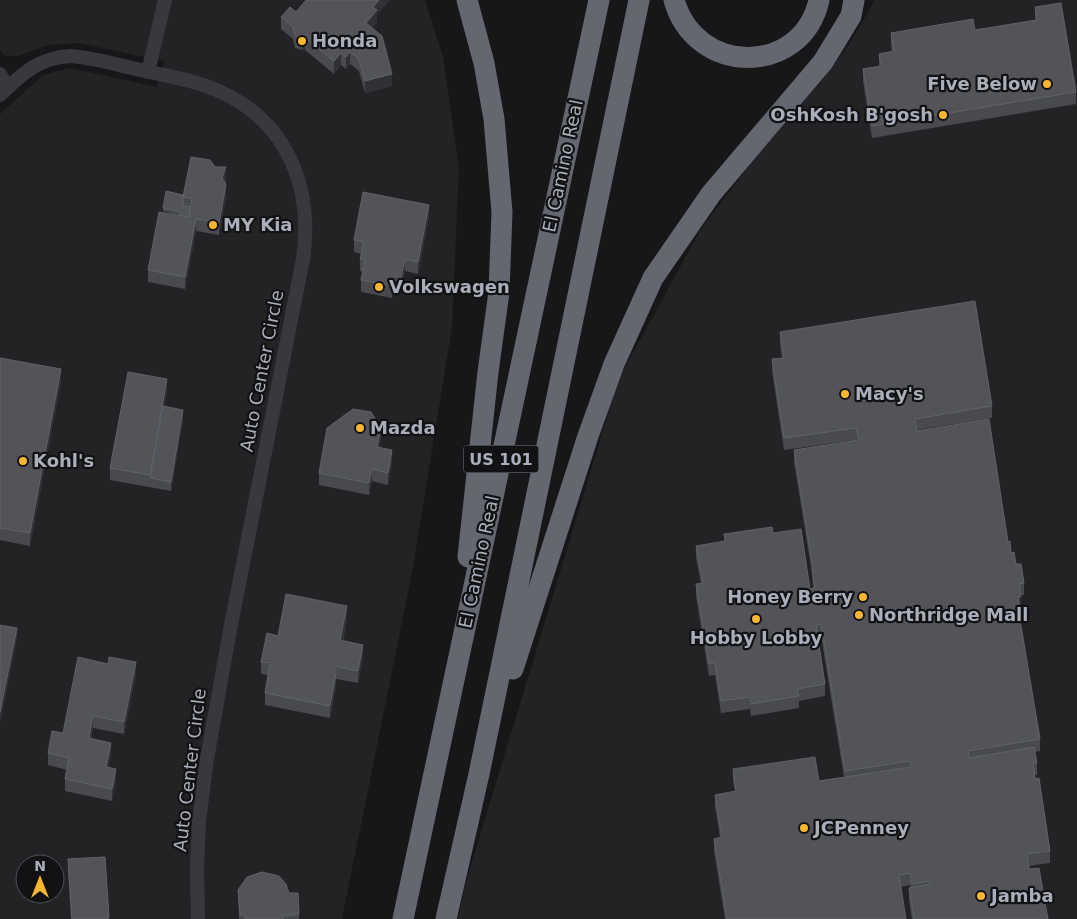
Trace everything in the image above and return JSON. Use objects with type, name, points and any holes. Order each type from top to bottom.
[{"type":"highway","points":[[456,671],[488,372],[499,292],[502,212],[494,119],[484,62],[467,0]]},
{"type":"highway","name":"El Camino Real","points":[[403,919],[599,0]]},
{"type":"highway","name":"US 101","points":[[446,919],[479,774],[639,0]]},
{"type":"highway","points":[[674,0],[684,24],[693,36],[713,51],[737,58],[762,57],[784,49],[803,33],[817,12],[819,0]]},
{"type":"highway","points":[[479,774],[588,436],[614,364],[653,278],[711,194],[823,62],[850,16],[854,0]]},
{"type":"street","points":[[148,72],[165,0]]},
{"type":"street","name":"Auto Center Circle","points":[[1,92],[32,67],[43,61],[61,56],[80,57],[200,84],[222,92],[243,104],[263,120],[284,148],[302,188],[306,223],[303,259],[230,630],[207,759],[199,821],[197,869],[198,919]]},
{"type":"street","name":"Auto Center Circle","points":[[0,74],[3,79],[1,92]]},
{"type":"shaded area","points":[[0,0],[425,0],[443,57],[459,167],[452,327],[413,567],[342,919],[0,919],[0,114],[43,75],[70,68],[157,87],[164,61],[78,43],[48,45],[18,56],[5,56],[0,50]]},
{"type":"shaded area","name":"Northridge Mall","points":[[875,0],[1077,0],[1077,919],[458,919],[465,885],[619,378],[701,229],[752,162],[824,78],[850,43]]},
{"type":"building","points":[[306,0],[379,0],[373,7],[377,10],[366,23],[382,36],[392,74],[365,81],[359,59],[350,52],[346,57],[341,53],[334,61],[305,38],[295,36],[293,27],[281,17],[290,7],[296,12]]},
{"type":"building","points":[[1061,3],[1076,92],[872,126],[863,69],[881,66],[879,54],[894,51],[891,33],[973,19],[975,30],[1037,20],[1035,7]]},
{"type":"building","points":[[191,157],[210,160],[215,167],[226,167],[222,178],[226,184],[219,223],[196,219],[185,277],[148,270],[159,212],[189,217],[192,198],[183,197]]},
{"type":"building","points":[[166,191],[183,195],[183,206],[190,207],[189,217],[182,216],[178,211],[163,208]]},
{"type":"building","points":[[363,192],[429,205],[418,262],[405,259],[401,278],[394,276],[392,286],[361,280],[365,260],[360,259],[364,242],[354,240]]},
{"type":"building","name":"Northridge Mall","points":[[975,301],[992,406],[915,419],[917,431],[989,419],[1008,542],[1010,541],[1011,553],[1014,552],[1016,564],[1021,564],[1024,583],[1019,584],[1021,597],[1018,597],[1020,608],[1018,608],[1040,739],[968,751],[969,758],[1034,747],[1037,763],[1033,763],[1035,779],[1039,778],[1050,851],[1027,854],[1029,869],[1039,868],[1048,919],[914,919],[909,888],[931,884],[930,881],[912,884],[910,873],[899,875],[906,919],[727,919],[714,839],[722,837],[715,795],[736,791],[733,769],[815,757],[819,781],[911,767],[910,761],[845,771],[821,624],[816,625],[825,684],[797,689],[799,696],[751,704],[750,697],[721,701],[715,663],[709,664],[696,584],[703,583],[696,546],[725,541],[724,534],[772,527],[773,533],[801,529],[810,589],[815,588],[794,450],[859,440],[856,428],[784,438],[772,359],[784,358],[780,332]]},
{"type":"building","name":"Kohl's","points":[[0,358],[61,369],[30,533],[0,528]]},
{"type":"building","points":[[128,372],[167,379],[150,475],[110,468]]},
{"type":"building","points":[[163,406],[183,410],[171,482],[150,478]]},
{"type":"building","points":[[353,409],[371,412],[381,428],[377,447],[392,450],[388,473],[372,469],[369,483],[319,473],[327,428]]},
{"type":"building","points":[[286,594],[347,606],[340,640],[363,645],[358,671],[335,666],[334,673],[336,674],[330,706],[265,693],[270,663],[261,662],[267,633],[278,636]]},
{"type":"building","points":[[0,625],[17,628],[0,712]]},
{"type":"building","points":[[78,657],[108,664],[109,657],[136,662],[124,722],[93,716],[89,738],[111,743],[106,767],[116,769],[112,789],[65,779],[69,758],[48,753],[52,731],[63,733]]},
{"type":"building","points":[[105,857],[109,917],[107,919],[72,919],[68,859]]},
{"type":"building","points":[[262,872],[279,876],[286,884],[289,893],[298,893],[299,914],[283,916],[283,919],[245,919],[245,915],[240,915],[238,890],[247,877]]},
{"type":"place","name":"Honda","points":[[302,41]]},
{"type":"place","name":"Five Below","points":[[1047,84]]},
{"type":"place","name":"OshKosh B'gosh","points":[[943,115]]},
{"type":"place","name":"MY Kia","points":[[213,225]]},
{"type":"place","name":"Volkswagen","points":[[379,287]]},
{"type":"place","name":"Macy's","points":[[845,394]]},
{"type":"place","name":"Mazda","points":[[360,428]]},
{"type":"place","name":"Kohl's","points":[[23,461]]},
{"type":"place","name":"Honey Berry","points":[[863,597]]},
{"type":"place","name":"Northridge Mall","points":[[859,615]]},
{"type":"place","name":"Hobby Lobby","points":[[756,619]]},
{"type":"place","name":"JCPenney","points":[[804,828]]},
{"type":"place","name":"Jamba","points":[[981,896]]}]
